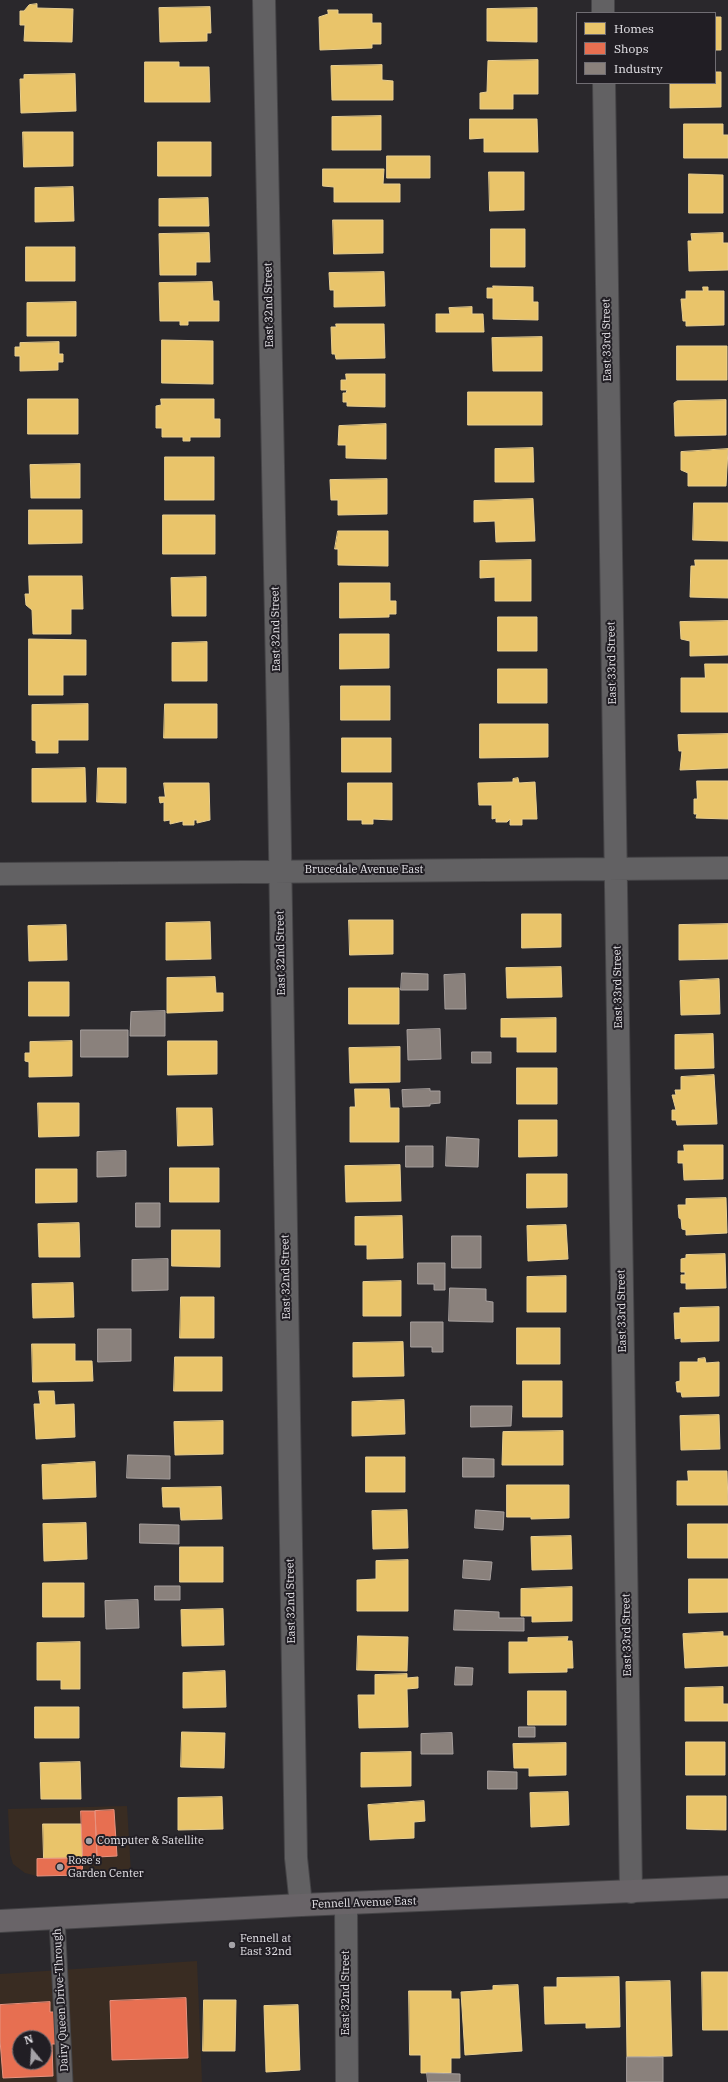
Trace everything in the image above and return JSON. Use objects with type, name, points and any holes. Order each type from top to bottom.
[{"type":"main road","name":"Fennell Avenue East","points":[[0,1921],[301,1905],[346,1905],[728,1887]]},
{"type":"street","name":"East 32nd Street","points":[[264,0],[278,724],[279,871],[296,1858],[301,1905]]},
{"type":"street","points":[[603,0],[603,12]]},
{"type":"street","name":"East 33rd Street","points":[[604,84],[611,663],[617,868],[622,1330],[631,1892]]},
{"type":"street","name":"Brucedale Avenue East","points":[[0,874],[728,868]]},
{"type":"street","name":"East 32nd Street","points":[[346,1905],[347,2082]]},
{"type":"lane","name":"Dairy Queen Drive-Through","points":[[57,1918],[65,2082]]},
{"type":"shaded area","points":[[127,1806],[131,1873],[37,1876],[25,1873],[13,1864],[10,1854],[8,1809]]},
{"type":"shaded area","points":[[197,1961],[202,2082],[0,2082],[0,1974]]},
{"type":"building: Homes","points":[[37,4],[37,8],[73,9],[72,42],[24,41],[25,25],[20,25],[20,11],[24,11],[29,5]]},
{"type":"building: Homes","points":[[210,7],[211,33],[207,33],[207,41],[160,42],[159,8]]},
{"type":"building: Homes","points":[[537,8],[537,42],[487,41],[487,9]]},
{"type":"building: Homes","points":[[328,10],[338,10],[338,14],[372,14],[372,23],[381,23],[381,44],[372,44],[372,48],[320,50],[319,17],[328,14]]},
{"type":"building: Homes","points":[[716,17],[721,17],[721,50],[716,50]]},
{"type":"building: Homes","points":[[538,60],[538,94],[513,94],[513,109],[480,109],[480,93],[487,92],[488,61]]},
{"type":"building: Homes","points":[[145,62],[179,62],[179,67],[209,67],[210,102],[145,102]]},
{"type":"building: Homes","points":[[382,65],[382,80],[393,81],[393,100],[332,100],[331,66]]},
{"type":"building: Homes","points":[[716,72],[721,72],[721,107],[670,108],[670,84],[716,84]]},
{"type":"building: Homes","points":[[75,74],[76,111],[21,113],[20,79],[24,79],[24,75]]},
{"type":"building: Homes","points":[[381,116],[381,150],[332,150],[332,117]]},
{"type":"building: Homes","points":[[470,119],[537,119],[538,152],[484,152],[484,138],[470,139]]},
{"type":"building: Homes","points":[[684,124],[723,124],[723,135],[728,135],[728,158],[684,158]]},
{"type":"building: Homes","points":[[23,132],[73,132],[73,166],[24,167]]},
{"type":"building: Homes","points":[[158,142],[211,142],[211,176],[158,176]]},
{"type":"building: Homes","points":[[387,156],[430,156],[430,178],[387,178]]},
{"type":"building: Homes","points":[[323,169],[384,169],[383,184],[400,184],[400,202],[334,202],[334,187],[323,186]]},
{"type":"building: Homes","points":[[489,172],[524,172],[524,210],[490,211]]},
{"type":"building: Homes","points":[[689,174],[723,175],[723,213],[689,213]]},
{"type":"building: Homes","points":[[73,187],[74,221],[35,222],[35,188]]},
{"type":"building: Homes","points":[[208,198],[209,226],[159,226],[159,199]]},
{"type":"building: Homes","points":[[333,220],[383,220],[383,253],[334,254]]},
{"type":"building: Homes","points":[[491,229],[525,229],[525,267],[491,267]]},
{"type":"building: Homes","points":[[209,233],[210,262],[196,262],[196,275],[160,275],[159,234]]},
{"type":"building: Homes","points":[[723,233],[723,243],[728,243],[728,270],[689,271],[688,241],[692,241],[691,234]]},
{"type":"building: Homes","points":[[26,247],[75,247],[75,281],[26,281]]},
{"type":"building: Homes","points":[[384,272],[385,306],[334,307],[334,290],[330,290],[329,273]]},
{"type":"building: Homes","points":[[212,282],[213,301],[219,301],[219,321],[188,321],[188,325],[180,325],[180,321],[160,321],[159,283]]},
{"type":"building: Homes","points":[[493,286],[533,287],[533,302],[538,302],[538,320],[493,319],[493,298],[487,298],[487,288],[493,288]]},
{"type":"building: Homes","points":[[703,287],[708,287],[708,291],[724,291],[724,325],[686,326],[686,321],[683,321],[681,299],[686,299],[686,291],[703,291]]},
{"type":"building: Homes","points":[[76,302],[76,336],[27,336],[27,303]]},
{"type":"building: Homes","points":[[472,307],[472,314],[483,314],[484,332],[436,332],[436,314],[450,314],[449,308]]},
{"type":"building: Homes","points":[[336,324],[384,324],[385,358],[336,359],[335,354],[332,354],[331,327],[336,327]]},
{"type":"building: Homes","points":[[542,337],[542,371],[493,371],[492,338]]},
{"type":"building: Homes","points":[[162,340],[213,341],[213,384],[162,383]]},
{"type":"building: Homes","points":[[59,342],[59,354],[63,354],[63,362],[58,362],[58,370],[20,371],[20,356],[15,356],[15,347],[20,347],[20,343]]},
{"type":"building: Homes","points":[[677,346],[727,346],[727,380],[677,380]]},
{"type":"building: Homes","points":[[346,374],[385,374],[385,407],[347,406],[347,402],[343,402],[343,393],[346,393],[347,390],[341,390],[341,380],[346,380]]},
{"type":"building: Homes","points":[[468,392],[542,392],[542,425],[468,425]]},
{"type":"building: Homes","points":[[28,399],[78,399],[78,434],[28,434]]},
{"type":"building: Homes","points":[[161,399],[214,399],[214,419],[220,419],[220,437],[190,437],[190,441],[183,441],[183,437],[162,437],[162,428],[156,428],[156,406],[161,405]]},
{"type":"building: Homes","points":[[726,400],[726,435],[675,436],[674,403],[677,401]]},
{"type":"building: Homes","points":[[386,424],[386,459],[346,458],[346,445],[338,445],[339,426]]},
{"type":"building: Homes","points":[[533,448],[534,482],[495,482],[495,449]]},
{"type":"building: Homes","points":[[728,449],[726,486],[688,486],[688,473],[681,470],[681,452]]},
{"type":"building: Homes","points":[[165,457],[214,457],[214,500],[165,500]]},
{"type":"building: Homes","points":[[80,464],[80,498],[31,498],[30,465]]},
{"type":"building: Homes","points":[[387,479],[387,514],[338,515],[338,500],[331,500],[330,480]]},
{"type":"building: Homes","points":[[533,499],[535,541],[496,542],[495,521],[474,522],[474,501]]},
{"type":"building: Homes","points":[[694,503],[728,503],[728,541],[693,540]]},
{"type":"building: Homes","points":[[29,510],[82,510],[82,543],[29,544]]},
{"type":"building: Homes","points":[[163,515],[215,515],[215,554],[163,554]]},
{"type":"building: Homes","points":[[338,531],[388,531],[388,566],[338,565],[338,549],[335,549]]},
{"type":"building: Homes","points":[[531,560],[531,601],[495,601],[495,577],[480,578],[480,561]]},
{"type":"building: Homes","points":[[695,560],[728,560],[728,598],[690,597],[691,566],[695,566]]},
{"type":"building: Homes","points":[[29,576],[82,576],[83,609],[71,609],[71,634],[33,634],[32,610],[26,605],[25,594],[29,594]]},
{"type":"building: Homes","points":[[206,577],[206,616],[172,616],[171,578]]},
{"type":"building: Homes","points":[[340,583],[390,583],[390,601],[396,601],[396,614],[389,614],[389,617],[340,618]]},
{"type":"building: Homes","points":[[498,617],[537,617],[537,651],[498,651]]},
{"type":"building: Homes","points":[[728,621],[728,655],[690,656],[690,641],[681,639],[680,622]]},
{"type":"building: Homes","points":[[340,634],[389,634],[389,668],[340,669]]},
{"type":"building: Homes","points":[[29,639],[86,640],[86,675],[63,675],[63,695],[29,695]]},
{"type":"building: Homes","points":[[207,642],[207,681],[172,681],[172,643]]},
{"type":"building: Homes","points":[[705,664],[728,664],[728,712],[681,712],[681,678],[705,678]]},
{"type":"building: Homes","points":[[498,669],[547,669],[547,703],[498,703]]},
{"type":"building: Homes","points":[[341,686],[390,686],[390,720],[341,720]]},
{"type":"building: Homes","points":[[88,704],[88,740],[58,740],[58,753],[36,753],[36,741],[32,740],[32,705]]},
{"type":"building: Homes","points":[[165,704],[217,704],[217,738],[164,738]]},
{"type":"building: Homes","points":[[480,724],[548,724],[548,757],[480,758]]},
{"type":"building: Homes","points":[[728,734],[728,768],[680,770],[682,751],[679,751],[678,735]]},
{"type":"building: Homes","points":[[342,738],[391,738],[391,772],[342,772]]},
{"type":"building: Homes","points":[[85,768],[86,802],[32,802],[32,769]]},
{"type":"building: Homes","points":[[98,768],[126,768],[126,803],[97,802]]},
{"type":"building: Homes","points":[[518,778],[519,783],[535,782],[537,819],[522,819],[522,825],[510,825],[510,819],[507,822],[496,822],[496,818],[492,819],[492,805],[479,805],[478,783],[513,782],[513,779]]},
{"type":"building: Homes","points":[[697,781],[728,781],[728,819],[696,818],[697,814],[694,814],[694,799],[697,799]]},
{"type":"building: Homes","points":[[164,783],[209,783],[210,820],[197,823],[197,820],[194,820],[194,825],[183,825],[183,821],[170,824],[170,820],[164,821],[164,802],[160,803],[159,797],[165,797]]},
{"type":"building: Homes","points":[[348,783],[392,783],[392,820],[373,819],[373,824],[362,824],[362,820],[348,820]]},
{"type":"building: Homes","points":[[522,914],[561,914],[561,947],[522,948]]},
{"type":"building: Homes","points":[[349,920],[393,920],[393,954],[350,955]]},
{"type":"building: Homes","points":[[210,922],[211,959],[166,960],[166,923]]},
{"type":"building: Homes","points":[[728,924],[728,959],[679,960],[679,925]]},
{"type":"building: Homes","points":[[66,925],[67,960],[29,961],[28,926]]},
{"type":"building: Homes","points":[[561,967],[562,997],[507,998],[506,968]]},
{"type":"building: Homes","points":[[215,977],[216,993],[223,993],[223,1011],[167,1013],[167,978]]},
{"type":"building: Homes","points":[[719,979],[720,1014],[681,1015],[680,981]]},
{"type":"building: Homes","points":[[29,982],[69,982],[69,1016],[29,1016]]},
{"type":"building: Homes","points":[[349,988],[399,988],[399,1024],[349,1024]]},
{"type":"building: Homes","points":[[556,1018],[556,1052],[517,1052],[517,1037],[501,1037],[501,1019]]},
{"type":"building: Homes","points":[[713,1034],[714,1068],[675,1069],[675,1035]]},
{"type":"building: Homes","points":[[72,1041],[72,1076],[29,1077],[29,1062],[25,1061],[25,1053],[30,1053],[30,1042]]},
{"type":"building: Homes","points":[[168,1041],[217,1041],[217,1074],[168,1075]]},
{"type":"building: Homes","points":[[400,1047],[400,1082],[350,1083],[349,1048]]},
{"type":"building: Homes","points":[[517,1068],[557,1068],[557,1104],[517,1104]]},
{"type":"building: Homes","points":[[714,1075],[717,1124],[677,1125],[676,1120],[672,1120],[672,1110],[676,1110],[672,1095],[676,1095],[675,1090],[681,1090],[681,1077]]},
{"type":"building: Homes","points":[[355,1089],[389,1089],[390,1108],[399,1108],[399,1142],[350,1142],[350,1107],[355,1107]]},
{"type":"building: Homes","points":[[38,1103],[79,1103],[79,1136],[39,1137]]},
{"type":"building: Homes","points":[[177,1108],[212,1108],[213,1145],[178,1146]]},
{"type":"building: Homes","points":[[519,1120],[557,1120],[557,1156],[519,1157]]},
{"type":"building: Homes","points":[[684,1145],[723,1145],[723,1179],[684,1180],[683,1163],[678,1163],[678,1151],[684,1151]]},
{"type":"building: Homes","points":[[400,1165],[401,1201],[346,1202],[345,1166]]},
{"type":"building: Homes","points":[[170,1168],[219,1168],[219,1202],[170,1202]]},
{"type":"building: Homes","points":[[36,1169],[77,1169],[77,1202],[36,1203]]},
{"type":"building: Homes","points":[[527,1174],[567,1174],[567,1207],[527,1208]]},
{"type":"building: Homes","points":[[726,1198],[727,1233],[686,1235],[686,1230],[682,1229],[681,1219],[679,1218],[678,1205],[686,1205],[686,1199]]},
{"type":"building: Homes","points":[[402,1216],[403,1258],[367,1259],[367,1245],[355,1245],[355,1217]]},
{"type":"building: Homes","points":[[79,1223],[80,1257],[39,1257],[38,1224]]},
{"type":"building: Homes","points":[[566,1225],[568,1259],[528,1261],[527,1226]]},
{"type":"building: Homes","points":[[172,1230],[220,1230],[220,1267],[172,1266]]},
{"type":"building: Homes","points":[[725,1254],[726,1288],[686,1289],[686,1283],[681,1283],[681,1275],[685,1275],[685,1272],[681,1272],[681,1259],[686,1258],[686,1255]]},
{"type":"building: Homes","points":[[566,1276],[566,1312],[527,1312],[527,1277]]},
{"type":"building: Homes","points":[[401,1281],[401,1316],[363,1316],[363,1282]]},
{"type":"building: Homes","points":[[73,1283],[74,1317],[33,1318],[32,1284]]},
{"type":"building: Homes","points":[[181,1297],[214,1297],[214,1338],[180,1338]]},
{"type":"building: Homes","points":[[719,1307],[719,1341],[681,1342],[681,1338],[675,1339],[674,1313],[680,1313],[680,1308]]},
{"type":"building: Homes","points":[[517,1328],[560,1328],[560,1364],[517,1364]]},
{"type":"building: Homes","points":[[403,1342],[404,1376],[353,1377],[353,1343]]},
{"type":"building: Homes","points":[[32,1344],[75,1344],[75,1361],[92,1361],[93,1381],[33,1382]]},
{"type":"building: Homes","points":[[175,1357],[222,1357],[222,1391],[174,1391]]},
{"type":"building: Homes","points":[[705,1358],[706,1363],[719,1362],[719,1396],[682,1397],[681,1392],[677,1392],[676,1382],[680,1381],[680,1362],[698,1362],[698,1359]]},
{"type":"building: Homes","points":[[523,1381],[562,1381],[562,1417],[523,1417]]},
{"type":"building: Homes","points":[[39,1391],[54,1391],[55,1405],[74,1404],[75,1437],[36,1439],[34,1404],[40,1404]]},
{"type":"building: Homes","points":[[404,1400],[405,1434],[352,1436],[352,1402]]},
{"type":"building: Homes","points":[[719,1415],[720,1449],[681,1450],[680,1416]]},
{"type":"building: Homes","points":[[223,1421],[223,1454],[175,1455],[174,1422]]},
{"type":"building: Homes","points":[[563,1431],[563,1465],[502,1465],[503,1432]]},
{"type":"building: Homes","points":[[366,1457],[405,1457],[405,1492],[366,1492]]},
{"type":"building: Homes","points":[[95,1462],[96,1497],[43,1499],[42,1465]]},
{"type":"building: Homes","points":[[688,1471],[727,1471],[728,1505],[677,1505],[677,1481],[688,1481]]},
{"type":"building: Homes","points":[[507,1485],[569,1485],[569,1518],[531,1519],[531,1517],[507,1517]]},
{"type":"building: Homes","points":[[221,1487],[222,1519],[181,1520],[180,1507],[163,1507],[162,1488]]},
{"type":"building: Homes","points":[[407,1510],[408,1548],[373,1549],[372,1511]]},
{"type":"building: Homes","points":[[86,1523],[87,1559],[44,1561],[43,1524]]},
{"type":"building: Homes","points":[[688,1524],[728,1524],[728,1558],[688,1558]]},
{"type":"building: Homes","points":[[571,1536],[572,1569],[532,1570],[531,1537]]},
{"type":"building: Homes","points":[[180,1547],[223,1547],[223,1582],[180,1582]]},
{"type":"building: Homes","points":[[408,1560],[408,1611],[357,1611],[357,1580],[376,1579],[376,1561]]},
{"type":"building: Homes","points":[[689,1579],[728,1579],[728,1612],[689,1613]]},
{"type":"building: Homes","points":[[43,1583],[84,1583],[84,1617],[43,1617]]},
{"type":"building: Homes","points":[[572,1587],[572,1621],[532,1622],[532,1616],[521,1616],[521,1589]]},
{"type":"building: Homes","points":[[223,1609],[224,1645],[182,1646],[181,1610]]},
{"type":"building: Homes","points":[[723,1632],[723,1636],[728,1636],[728,1666],[685,1668],[683,1634]]},
{"type":"building: Homes","points":[[358,1636],[408,1637],[407,1671],[357,1670]]},
{"type":"building: Homes","points":[[568,1637],[567,1641],[572,1641],[573,1668],[567,1668],[567,1672],[509,1673],[509,1642],[528,1642],[528,1638]]},
{"type":"building: Homes","points":[[80,1642],[80,1689],[61,1689],[61,1680],[37,1680],[37,1643]]},
{"type":"building: Homes","points":[[225,1671],[226,1707],[183,1708],[183,1673]]},
{"type":"building: Homes","points":[[407,1674],[407,1678],[418,1677],[418,1688],[407,1689],[408,1727],[359,1728],[358,1695],[375,1695],[375,1675]]},
{"type":"building: Homes","points":[[723,1687],[723,1704],[728,1704],[728,1721],[685,1721],[685,1688]]},
{"type":"building: Homes","points":[[528,1691],[566,1691],[566,1725],[528,1725]]},
{"type":"building: Homes","points":[[35,1707],[79,1707],[79,1738],[35,1738]]},
{"type":"building: Homes","points":[[182,1732],[225,1733],[224,1768],[181,1767]]},
{"type":"building: Homes","points":[[686,1742],[725,1742],[725,1775],[686,1775]]},
{"type":"building: Homes","points":[[566,1743],[566,1775],[529,1776],[529,1768],[514,1768],[513,1744]]},
{"type":"building: Homes","points":[[411,1752],[411,1786],[361,1787],[361,1753]]},
{"type":"building: Homes","points":[[80,1762],[81,1799],[41,1799],[40,1763]]},
{"type":"building: Homes","points":[[568,1792],[569,1825],[531,1827],[530,1793]]},
{"type":"building: Homes","points":[[687,1796],[726,1796],[726,1830],[687,1829]]},
{"type":"building: Homes","points":[[222,1797],[223,1829],[178,1830],[178,1798]]},
{"type":"building: Homes","points":[[424,1801],[425,1821],[414,1822],[414,1838],[370,1840],[368,1805]]},
{"type":"building: Homes","points":[[43,1824],[81,1824],[83,1858],[44,1859]]},
{"type":"building: Homes","points":[[702,1972],[728,1972],[728,2030],[703,2030]]},
{"type":"building: Homes","points":[[619,1977],[620,2027],[586,2028],[586,2023],[545,2024],[544,1987],[557,1987],[557,1978]]},
{"type":"building: Homes","points":[[670,1981],[672,2056],[627,2057],[626,1982]]},
{"type":"building: Homes","points":[[518,1985],[522,2051],[465,2055],[461,1992],[493,1990],[493,1986]]},
{"type":"building: Homes","points":[[409,1991],[451,1991],[451,1999],[459,1999],[460,2058],[451,2058],[451,2073],[421,2073],[421,2055],[410,2055]]},
{"type":"building: Homes","points":[[204,2000],[236,2000],[235,2051],[203,2051]]},
{"type":"building: Homes","points":[[298,2005],[300,2070],[266,2072],[264,2006]]},
{"type":"building: Shops","points":[[114,1810],[117,1856],[97,1857],[95,1811]]},
{"type":"building: Shops","name":"Computer & Satellite","points":[[81,1811],[95,1811],[97,1857],[83,1858]]},
{"type":"building: Shops","name":"Rose's Garden Center","points":[[83,1858],[82,1875],[37,1876],[37,1859]]},
{"type":"building: Shops","points":[[186,1998],[188,2058],[112,2060],[110,2001]]},
{"type":"building: Shops","points":[[50,2002],[50,2012],[56,2012],[58,2044],[52,2044],[53,2076],[3,2078],[0,2040],[0,2005]]},
{"type":"building: Industry","points":[[402,973],[428,974],[428,990],[401,990]]},
{"type":"building: Industry","points":[[465,974],[466,1009],[445,1009],[444,975]]},
{"type":"building: Industry","points":[[165,1011],[165,1036],[130,1036],[131,1012]]},
{"type":"building: Industry","points":[[440,1029],[441,1059],[408,1060],[407,1030]]},
{"type":"building: Industry","points":[[81,1030],[128,1030],[128,1057],[81,1057]]},
{"type":"building: Industry","points":[[472,1052],[491,1052],[491,1063],[472,1063]]},
{"type":"building: Industry","points":[[430,1089],[430,1091],[440,1091],[440,1103],[430,1104],[430,1106],[403,1107],[402,1090]]},
{"type":"building: Industry","points":[[447,1137],[479,1139],[478,1167],[446,1166]]},
{"type":"building: Industry","points":[[406,1146],[433,1146],[433,1167],[406,1167]]},
{"type":"building: Industry","points":[[126,1151],[126,1176],[97,1177],[97,1152]]},
{"type":"building: Industry","points":[[136,1203],[160,1203],[160,1227],[136,1227]]},
{"type":"building: Industry","points":[[452,1236],[481,1236],[481,1268],[452,1268]]},
{"type":"building: Industry","points":[[168,1259],[168,1290],[132,1291],[132,1260]]},
{"type":"building: Industry","points":[[418,1263],[445,1263],[445,1290],[434,1290],[434,1284],[418,1284]]},
{"type":"building: Industry","points":[[450,1288],[486,1289],[486,1301],[493,1302],[493,1322],[449,1321]]},
{"type":"building: Industry","points":[[411,1322],[443,1322],[443,1352],[432,1352],[432,1347],[411,1347]]},
{"type":"building: Industry","points":[[98,1329],[131,1329],[131,1361],[98,1362]]},
{"type":"building: Industry","points":[[471,1406],[512,1406],[511,1426],[471,1427]]},
{"type":"building: Industry","points":[[128,1455],[170,1456],[170,1479],[127,1478]]},
{"type":"building: Industry","points":[[463,1458],[494,1459],[494,1477],[463,1477]]},
{"type":"building: Industry","points":[[476,1510],[504,1512],[503,1530],[475,1528]]},
{"type":"building: Industry","points":[[140,1524],[179,1525],[179,1544],[140,1543]]},
{"type":"building: Industry","points":[[464,1560],[492,1562],[490,1580],[463,1578]]},
{"type":"building: Industry","points":[[155,1586],[180,1586],[180,1600],[155,1600]]},
{"type":"building: Industry","points":[[138,1600],[139,1628],[106,1629],[105,1601]]},
{"type":"building: Industry","points":[[455,1610],[499,1612],[499,1618],[524,1618],[524,1631],[454,1630]]},
{"type":"building: Industry","points":[[456,1667],[473,1668],[472,1685],[455,1685]]},
{"type":"building: Industry","points":[[519,1727],[535,1727],[535,1737],[519,1737]]},
{"type":"building: Industry","points":[[452,1733],[453,1754],[421,1754],[421,1734]]},
{"type":"building: Industry","points":[[488,1771],[517,1772],[517,1789],[488,1789]]},
{"type":"building: Industry","points":[[627,2057],[663,2057],[663,2082],[627,2082]]},
{"type":"building: Industry","points":[[427,2073],[460,2074],[460,2082],[428,2082]]},
{"type":"place","name":"Computer & Satellite","points":[[89,1841]]},
{"type":"place","name":"Rose's Garden Center","points":[[60,1867]]},
{"type":"place","name":"Fennell at East 32nd","points":[[232,1945]]}]
